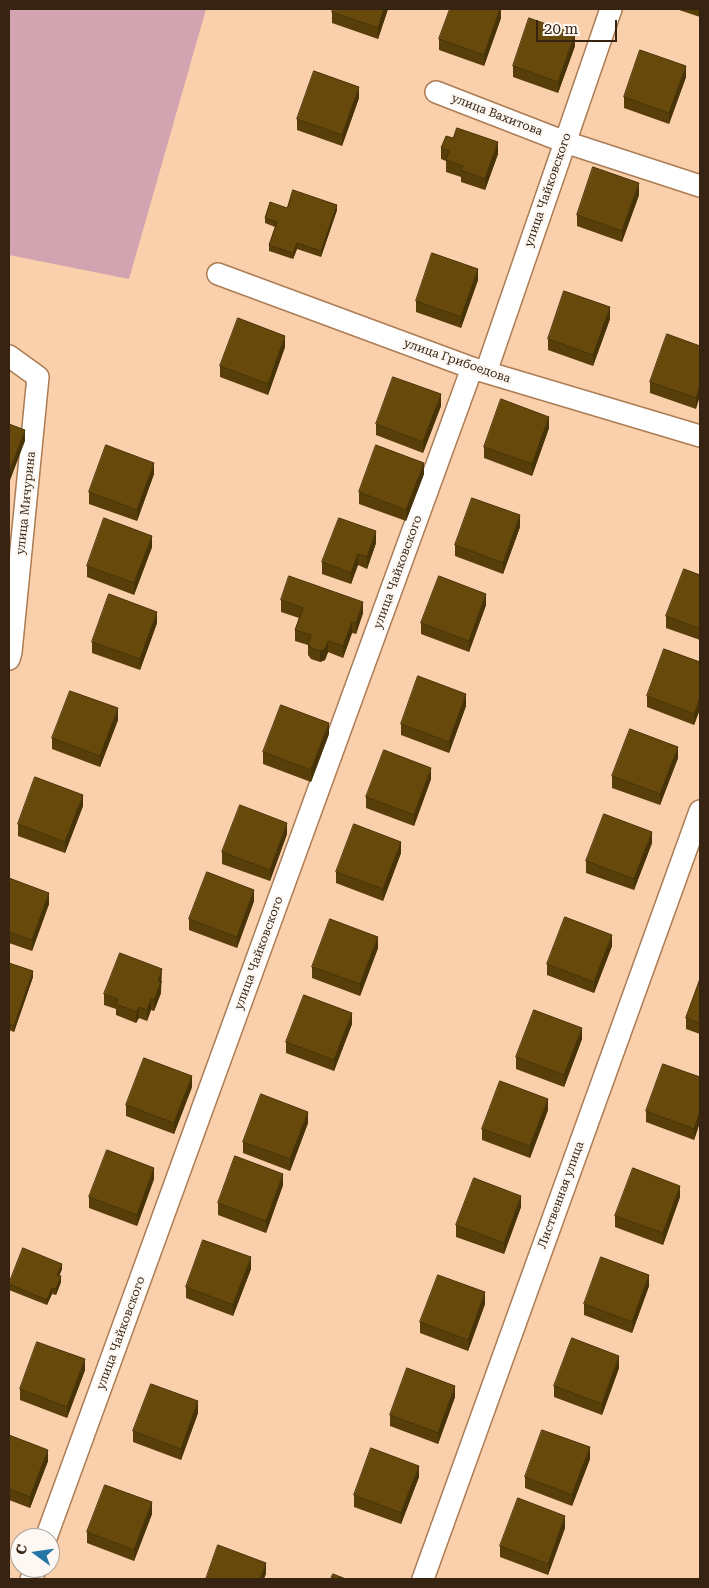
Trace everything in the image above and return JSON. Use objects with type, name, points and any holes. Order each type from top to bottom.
[{"type":"street","name":"улица Чайковского","points":[[50,1528],[565,142],[611,9]]},
{"type":"street","name":"улица Вахитова","points":[[436,92],[565,142],[700,186]]},
{"type":"street","name":"улица Грибоедова","points":[[218,274],[479,370],[700,436]]},
{"type":"street","name":"улица Мичурина","points":[[9,356],[38,377],[9,659]]},
{"type":"street","name":"Лиственная улица","points":[[422,1579],[700,811]]},
{"type":"shaded area","points":[[9,9],[206,9],[129,279],[9,255]]},
{"type":"building","points":[[333,9],[384,9],[378,28],[332,12]]},
{"type":"building","points":[[450,9],[500,9],[484,55],[439,39]]},
{"type":"building","points":[[529,18],[575,34],[558,82],[513,66]]},
{"type":"building","points":[[640,50],[686,66],[669,113],[624,97]]},
{"type":"building","points":[[314,71],[359,87],[342,135],[297,119]]},
{"type":"building","points":[[457,128],[498,142],[485,179],[461,170],[463,166],[446,160],[449,151],[441,148],[446,136],[453,138]]},
{"type":"building","points":[[593,167],[639,183],[622,231],[577,215]]},
{"type":"building","points":[[293,190],[337,205],[321,251],[297,243],[293,253],[269,245],[277,222],[265,218],[270,202],[287,208]]},
{"type":"building","points":[[432,253],[478,269],[461,317],[416,301]]},
{"type":"building","points":[[564,291],[610,307],[593,355],[548,339]]},
{"type":"building","points":[[238,318],[285,336],[268,384],[220,366]]},
{"type":"building","points":[[667,334],[700,346],[700,385],[696,398],[650,382]]},
{"type":"building","points":[[393,377],[441,394],[423,442],[376,424]]},
{"type":"building","points":[[501,399],[549,417],[532,464],[484,447]]},
{"type":"building","points":[[9,424],[25,430],[9,472]]},
{"type":"building","points":[[106,445],[154,463],[137,510],[89,492]]},
{"type":"building","points":[[376,445],[424,463],[406,510],[359,492]]},
{"type":"building","points":[[472,498],[520,515],[503,563],[455,545]]},
{"type":"building","points":[[104,518],[152,536],[134,583],[87,566]]},
{"type":"building","points":[[339,518],[376,531],[367,557],[358,554],[351,573],[322,562]]},
{"type":"building","points":[[684,569],[700,575],[700,629],[666,616]]},
{"type":"building","points":[[289,576],[363,602],[356,623],[352,622],[343,646],[328,641],[325,649],[320,651],[311,648],[308,643],[311,635],[295,630],[303,608],[281,600]]},
{"type":"building","points":[[439,576],[486,594],[469,641],[421,623]]},
{"type":"building","points":[[109,594],[157,612],[140,659],[92,642]]},
{"type":"building","points":[[664,649],[700,662],[700,698],[694,714],[647,696]]},
{"type":"building","points":[[418,676],[466,694],[449,742],[401,724]]},
{"type":"building","points":[[70,691],[118,708],[100,756],[52,738]]},
{"type":"building","points":[[281,705],[329,723],[311,770],[263,752]]},
{"type":"building","points":[[630,729],[678,747],[660,794],[612,776]]},
{"type":"building","points":[[384,750],[431,768],[414,815],[366,797]]},
{"type":"building","points":[[35,777],[83,795],[65,842],[18,824]]},
{"type":"building","points":[[240,805],[287,823],[270,870],[222,852]]},
{"type":"building","points":[[604,814],[652,832],[634,879],[586,861]]},
{"type":"building","points":[[354,824],[401,842],[383,889],[336,872]]},
{"type":"building","points":[[207,872],[254,890],[237,937],[189,919]]},
{"type":"building","points":[[9,878],[49,893],[32,940],[9,932]]},
{"type":"building","points":[[565,917],[612,935],[594,982],[547,964]]},
{"type":"building","points":[[330,919],[378,937],[360,984],[312,967]]},
{"type":"building","points":[[120,953],[162,969],[158,981],[161,982],[154,1000],[151,999],[147,1010],[139,1007],[136,1012],[116,1004],[118,999],[104,994]]},
{"type":"building","points":[[9,963],[33,971],[14,1026],[9,1024]]},
{"type":"building","points":[[700,979],[700,1023],[686,1018]]},
{"type":"building","points":[[304,995],[352,1013],[334,1060],[286,1042]]},
{"type":"building","points":[[534,1010],[582,1028],[564,1075],[516,1057]]},
{"type":"building","points":[[144,1058],[192,1076],[174,1123],[126,1105]]},
{"type":"building","points":[[663,1064],[700,1077],[700,1111],[694,1129],[646,1111]]},
{"type":"building","points":[[500,1081],[548,1099],[530,1146],[482,1129]]},
{"type":"building","points":[[261,1094],[308,1112],[290,1159],[243,1142]]},
{"type":"building","points":[[107,1150],[154,1168],[137,1215],[89,1197]]},
{"type":"building","points":[[235,1156],[283,1174],[266,1221],[218,1203]]},
{"type":"building","points":[[633,1168],[680,1186],[663,1233],[615,1216]]},
{"type":"building","points":[[474,1178],[521,1196],[504,1243],[456,1225]]},
{"type":"building","points":[[203,1240],[251,1257],[233,1305],[186,1287]]},
{"type":"building","points":[[23,1248],[62,1264],[57,1275],[61,1276],[56,1289],[52,1288],[47,1300],[9,1284]]},
{"type":"building","points":[[601,1257],[649,1275],[632,1322],[584,1304]]},
{"type":"building","points":[[438,1275],[485,1292],[468,1340],[420,1322]]},
{"type":"building","points":[[572,1338],[619,1356],[602,1404],[554,1386]]},
{"type":"building","points":[[37,1342],[85,1359],[67,1407],[20,1389]]},
{"type":"building","points":[[407,1368],[455,1386],[438,1433],[390,1415]]},
{"type":"building","points":[[151,1384],[198,1401],[181,1449],[133,1431]]},
{"type":"building","points":[[542,1430],[590,1447],[572,1495],[525,1477]]},
{"type":"building","points":[[9,1435],[48,1450],[30,1497],[9,1489]]},
{"type":"building","points":[[371,1448],[419,1466],[401,1513],[354,1495]]},
{"type":"building","points":[[105,1485],[152,1502],[134,1550],[87,1532]]},
{"type":"building","points":[[518,1498],[565,1516],[548,1564],[500,1546]]},
{"type":"building","points":[[218,1545],[266,1563],[260,1579],[206,1579]]},
{"type":"building","points":[[333,1574],[346,1579],[331,1579]]}]
